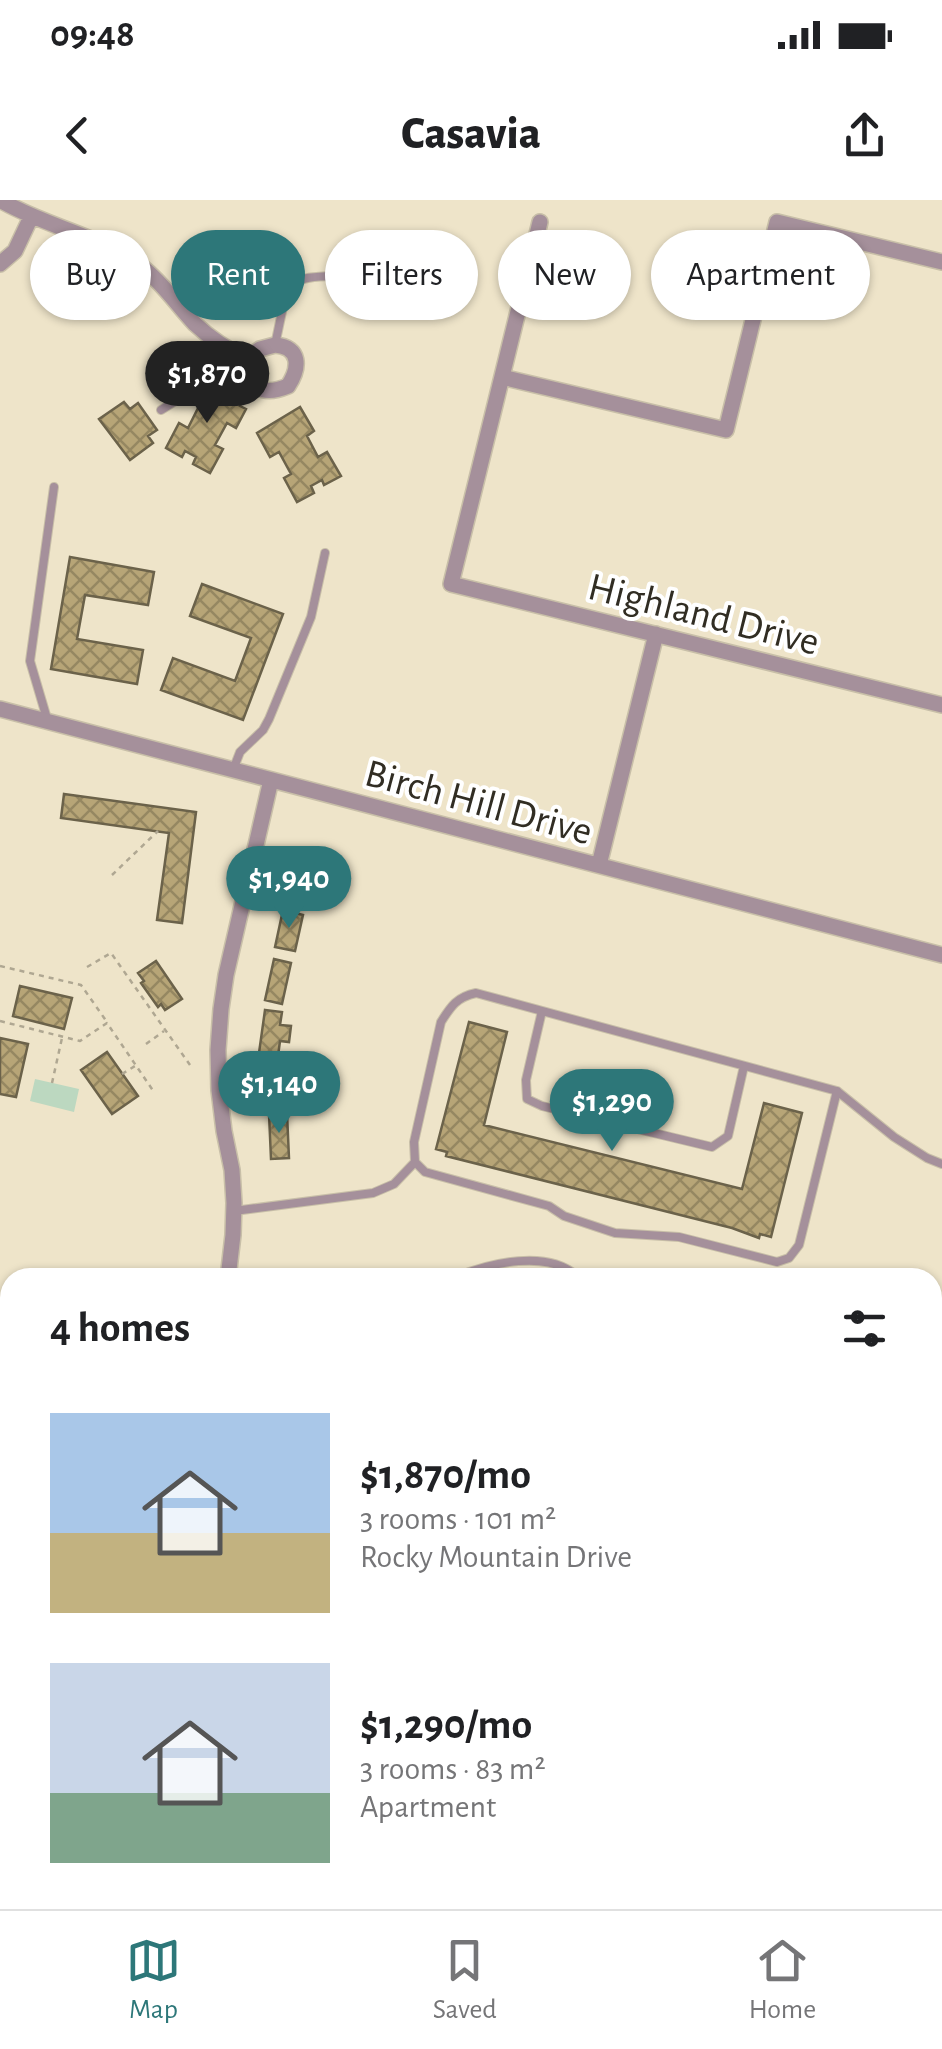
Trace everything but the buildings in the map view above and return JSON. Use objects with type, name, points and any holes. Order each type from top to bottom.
[{"type":"street","points":[[0,200],[31,217],[94,240],[141,267],[216,342],[247,359],[256,385],[263,390],[288,386],[296,370],[294,355],[285,346],[260,350],[247,359]]},
{"type":"street","points":[[0,264],[15,251],[31,217]]},
{"type":"street","points":[[540,222],[502,377],[726,430],[777,222],[942,262]]},
{"type":"street","name":"Highland Drive","points":[[502,377],[451,584],[942,705]]},
{"type":"street","points":[[599,866],[656,634]]},
{"type":"street","name":"Birch Hill Drive","points":[[0,710],[942,955]]},
{"type":"street","points":[[229,1268],[234,1210],[219,1090],[221,1009],[271,780]]},
{"type":"lane","points":[[275,345],[287,288],[306,278],[325,277]]},
{"type":"lane","points":[[161,410],[185,395],[216,342]]},
{"type":"lane","points":[[48,722],[30,661],[54,487]]},
{"type":"lane","points":[[233,770],[240,752],[270,718],[311,617],[325,553]]},
{"type":"lane","points":[[234,1210],[373,1193],[394,1184],[414,1162],[414,1142],[441,1022],[461,996],[476,993],[837,1091],[894,1137],[942,1164]]},
{"type":"lane","points":[[542,1011],[526,1080],[527,1099],[542,1106],[712,1147],[728,1136],[744,1066]]},
{"type":"lane","points":[[414,1162],[425,1172],[549,1206],[564,1216],[615,1233],[679,1238],[777,1262],[789,1258],[799,1245],[837,1091]]},
{"type":"lane","points":[[485,1268],[546,1260],[565,1268]]},
{"type":"path","points":[[112,876],[158,831]]},
{"type":"path","points":[[87,967],[111,953],[190,1065]]},
{"type":"path","points":[[0,966],[81,985],[154,1092]]},
{"type":"path","points":[[131,982],[140,976]]},
{"type":"path","points":[[153,1013],[163,1006]]},
{"type":"path","points":[[0,1021],[80,1041],[108,1024]]},
{"type":"path","points":[[146,1044],[166,1030]]},
{"type":"path","points":[[52,1083],[62,1037]]},
{"type":"path","points":[[122,1074],[136,1065]]},
{"type":"green space","points":[[35,1079],[79,1089],[74,1112],[30,1101]]}]
